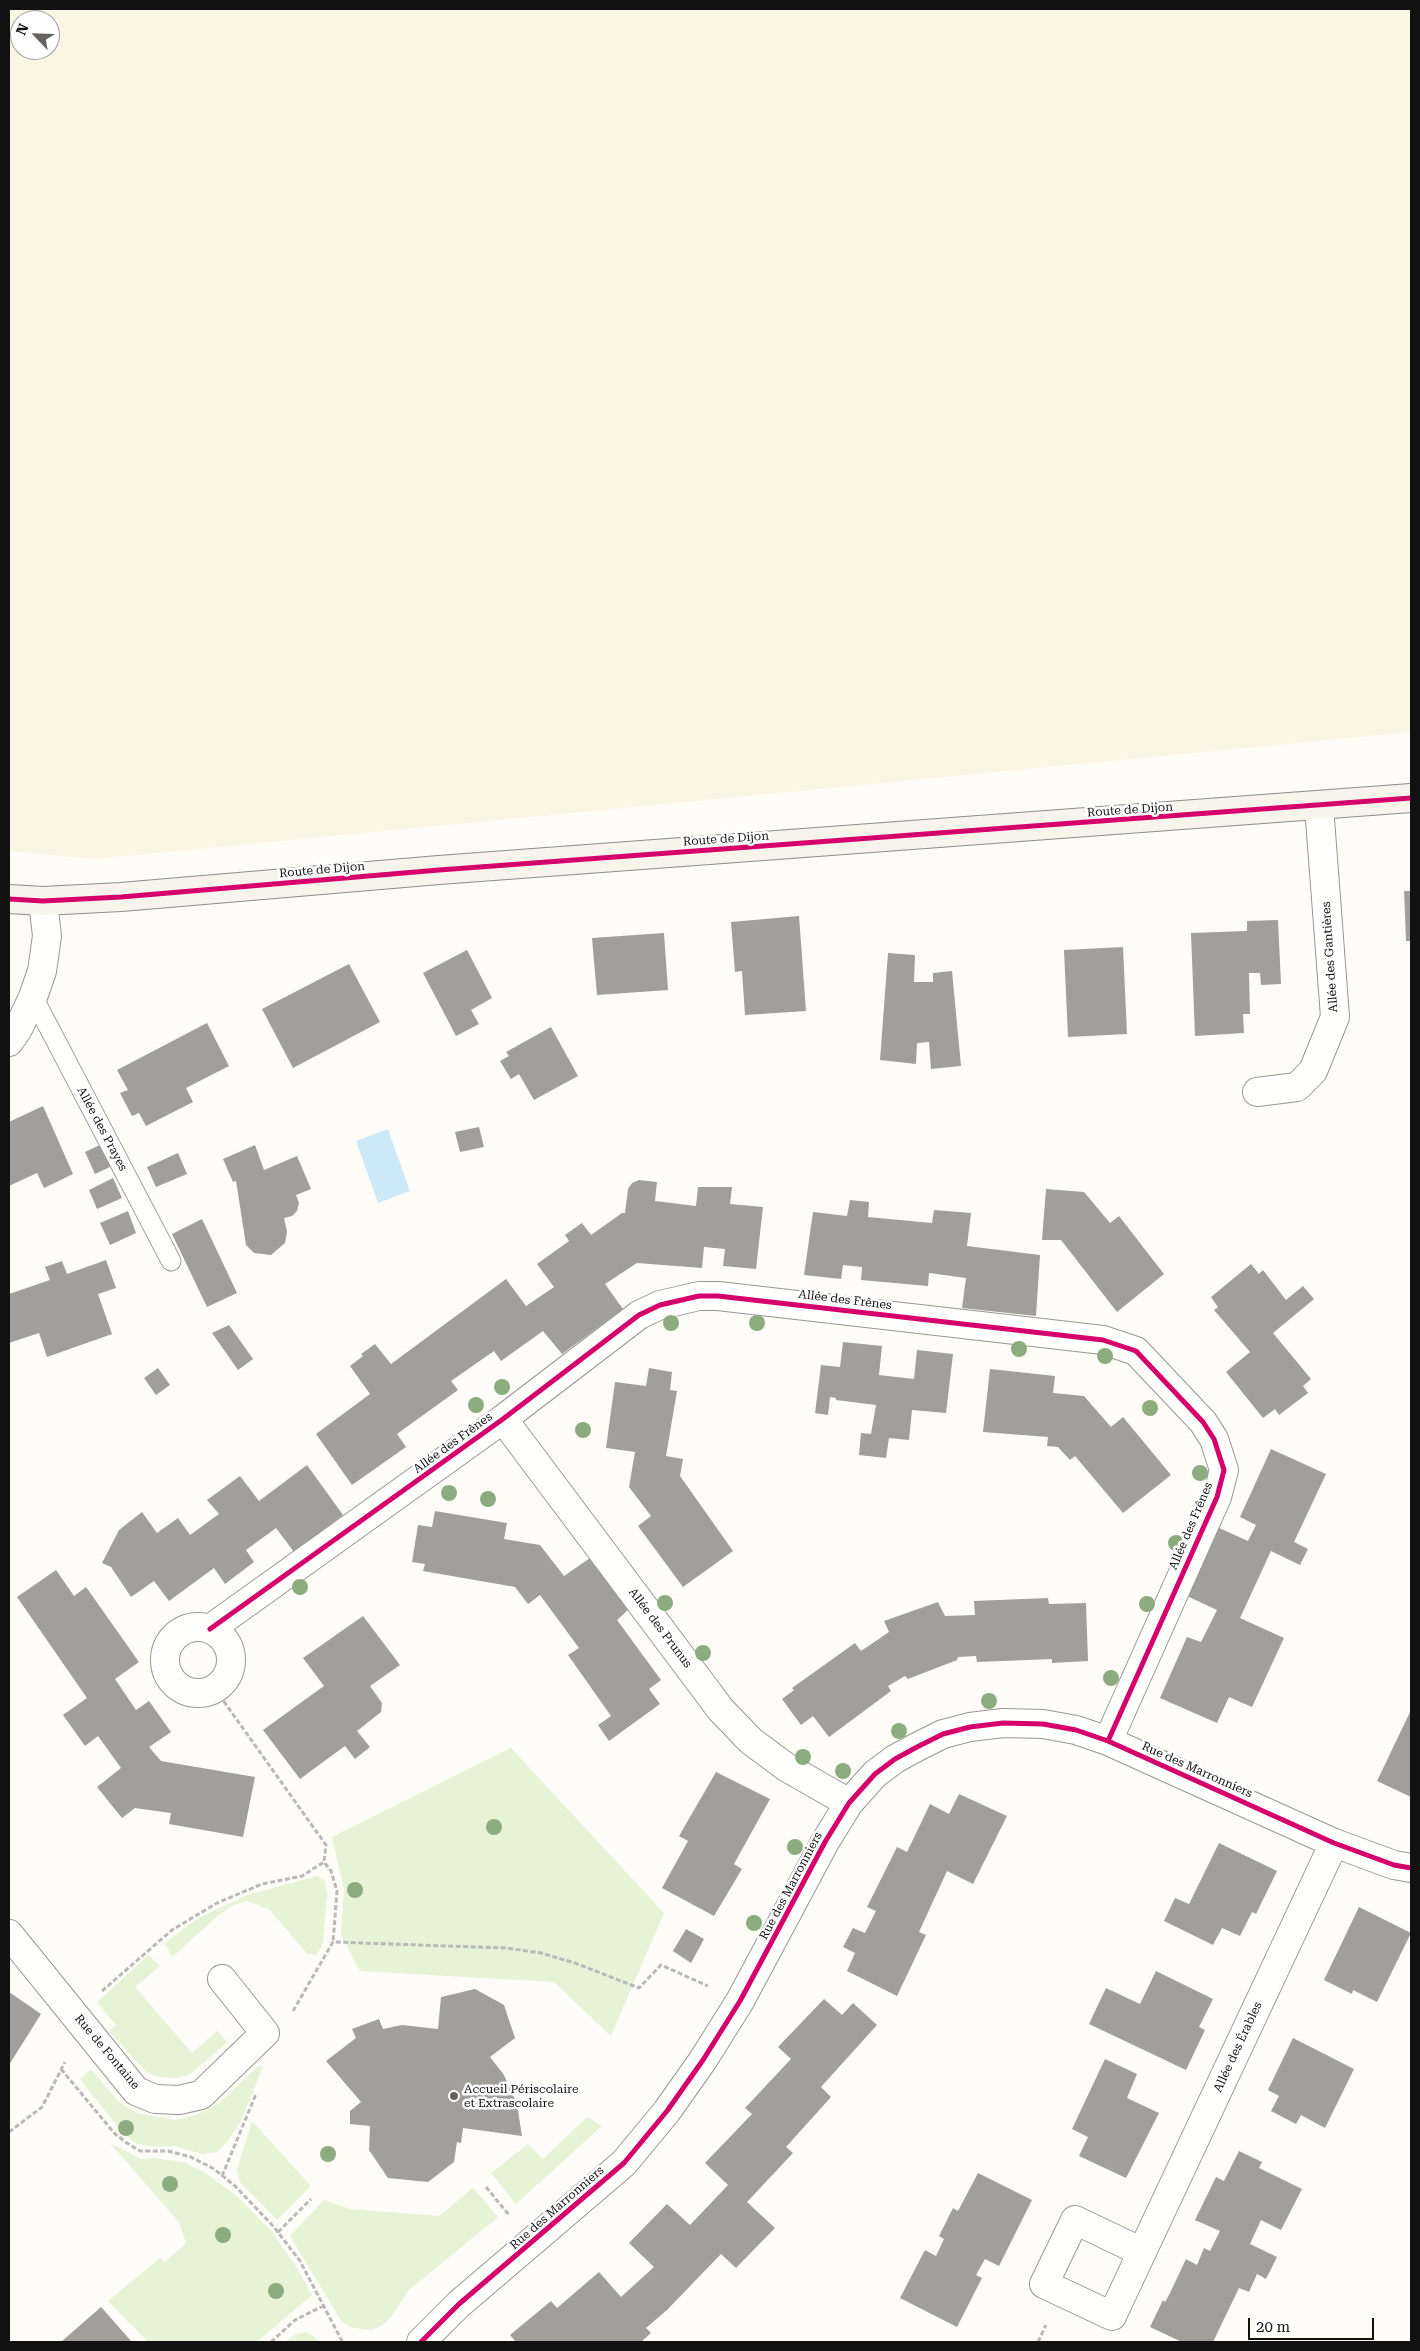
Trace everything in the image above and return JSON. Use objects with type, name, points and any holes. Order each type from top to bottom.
[{"type":"main road","name":"Route de Dijon","points":[[9,899],[43,901],[121,897],[458,868],[1411,798]]},
{"type":"street","name":"Allée des Gantières","points":[[1257,1092],[1297,1087],[1313,1071],[1335,1017],[1319,806]]},
{"type":"street","points":[[9,1042],[18,1029],[33,998],[42,971],[47,936],[43,901]]},
{"type":"street","name":"Allée des Frênes","points":[[210,1629],[503,1419],[639,1315],[660,1305],[699,1296],[718,1296],[1103,1340],[1136,1351],[1203,1422],[1214,1439],[1224,1470],[1217,1496],[1108,1741]]},
{"type":"street","name":"Allée des Prunus","points":[[503,1419],[721,1710],[751,1741],[786,1767],[850,1803]]},
{"type":"street","points":[[199,1626],[210,1629],[223,1638],[231,1651],[229,1673],[215,1689],[205,1693],[194,1693],[184,1690],[174,1683],[168,1674],[165,1664],[166,1652],[170,1642],[187,1628],[199,1626]]},
{"type":"street","name":"Rue des Marronniers","points":[[421,2342],[459,2304],[624,2163],[667,2111],[704,2060],[740,2001],[825,1842],[850,1803],[875,1774],[895,1759],[943,1734],[970,1727],[1003,1723],[1043,1724],[1076,1730],[1108,1741],[1334,1843],[1394,1865],[1411,1868]]},
{"type":"street","name":"Allée des Érables","points":[[1142,2252],[1334,1843]]},
{"type":"street","name":"Rue de Fontaine","points":[[9,1934],[136,2091],[155,2099],[179,2100],[201,2095],[264,2032],[222,1979]]},
{"type":"lane","name":"Allée des Prayes","points":[[33,998],[172,1261]]},
{"type":"path","points":[[215,1689],[326,1846],[324,1862],[331,1871],[337,1891],[333,1942],[290,2015]]},
{"type":"path","points":[[116,1981],[142,1954],[172,1930],[217,1903],[262,1884],[302,1876],[324,1862]]},
{"type":"path","points":[[333,1942],[506,1948],[541,1953],[574,1963],[639,1988],[661,1964],[740,2001]]},
{"type":"path","points":[[9,2132],[42,2107],[66,2061]]},
{"type":"path","points":[[61,2070],[116,2134],[127,2144],[140,2151],[168,2151],[191,2157],[235,2186],[278,2232],[300,2261],[342,2341],[340,2342]]},
{"type":"path","points":[[222,2176],[259,2085]]},
{"type":"path","points":[[486,2187],[511,2218]]},
{"type":"path","points":[[278,2232],[311,2199]]},
{"type":"path","points":[[271,2342],[295,2320],[323,2306]]},
{"type":"shaded area","points":[[9,9],[1411,9],[1411,732],[94,859],[9,851]]},
{"type":"green space","points":[[511,1748],[664,1913],[611,2036],[554,1982],[360,1971],[341,1935],[344,1890],[332,1837]]},
{"type":"green space","points":[[317,1876],[325,1881],[327,1893],[323,1945],[316,1955],[307,1954],[270,1910],[247,1901],[234,1905],[220,1914],[172,1957],[165,1943],[198,1918],[247,1895]]},
{"type":"green space","points":[[149,1955],[160,1966],[135,1987],[192,2053],[217,2031],[228,2042],[189,2075],[176,2078],[160,2077],[147,2073],[109,2031],[116,2025],[97,2002]]},
{"type":"green space","points":[[259,2065],[263,2067],[241,2121],[228,2141],[217,2152],[202,2154],[174,2146],[156,2147],[137,2144],[121,2131],[80,2079],[91,2069],[119,2102],[137,2113],[176,2120],[198,2114],[218,2104]]},
{"type":"green space","points":[[587,2117],[602,2126],[516,2204],[491,2173],[528,2144],[543,2159]]},
{"type":"green space","points":[[252,2121],[311,2186],[277,2220],[240,2182],[237,2169]]},
{"type":"green space","points":[[110,2143],[141,2159],[155,2158],[186,2163],[205,2173],[237,2196],[272,2232],[296,2266],[312,2295],[257,2342],[148,2342],[108,2301],[160,2258],[165,2262],[186,2243],[179,2222]]},
{"type":"green space","points":[[473,2188],[498,2217],[409,2290],[391,2317],[383,2325],[372,2330],[353,2328],[342,2322],[290,2236],[324,2200],[350,2209],[439,2216]]},
{"type":"green space","points":[[306,2332],[316,2338],[317,2342],[285,2342],[296,2334]]},
{"type":"water","points":[[388,1129],[410,1191],[378,1203],[356,1141]]},
{"type":"building","points":[[1404,891],[1411,891],[1411,941],[1406,941]]},
{"type":"building","points":[[799,916],[806,1011],[745,1015],[742,971],[735,972],[731,922]]},
{"type":"building","points":[[1278,920],[1281,984],[1261,985],[1260,973],[1249,973],[1250,1014],[1243,1014],[1244,1033],[1195,1036],[1191,933],[1247,931],[1247,921]]},
{"type":"building","points":[[664,933],[668,990],[597,995],[592,938]]},
{"type":"building","points":[[1123,947],[1127,1034],[1068,1037],[1064,950]]},
{"type":"building","points":[[467,950],[492,998],[471,1010],[479,1024],[456,1036],[423,973]]},
{"type":"building","points":[[888,953],[915,955],[914,982],[933,982],[933,973],[952,971],[961,1066],[931,1069],[929,1042],[917,1043],[916,1064],[880,1060]]},
{"type":"building","points":[[349,964],[380,1022],[293,1068],[262,1009]]},
{"type":"building","points":[[207,1023],[229,1066],[186,1088],[193,1102],[146,1126],[139,1113],[132,1116],[120,1093],[128,1090],[117,1070]]},
{"type":"building","points":[[551,1027],[578,1076],[534,1100],[519,1074],[511,1079],[500,1061],[509,1056],[506,1052]]},
{"type":"building","points":[[43,1106],[73,1174],[44,1188],[37,1173],[9,1186],[9,1122]]},
{"type":"building","points":[[479,1127],[484,1147],[460,1152],[455,1132]]},
{"type":"building","points":[[102,1144],[112,1166],[95,1174],[85,1152]]},
{"type":"building","points":[[255,1145],[264,1170],[297,1156],[311,1189],[296,1195],[299,1203],[297,1211],[292,1216],[284,1218],[287,1232],[285,1243],[271,1255],[254,1253],[246,1245],[236,1181],[233,1182],[223,1159]]},
{"type":"building","points":[[178,1153],[187,1174],[156,1187],[147,1167]]},
{"type":"building","points":[[113,1178],[122,1198],[97,1209],[89,1190]]},
{"type":"building","points":[[639,1180],[657,1182],[655,1201],[696,1206],[698,1187],[732,1187],[730,1204],[763,1207],[756,1269],[723,1266],[725,1249],[704,1247],[702,1268],[637,1263],[605,1284],[623,1309],[562,1354],[543,1331],[501,1361],[494,1351],[451,1381],[458,1390],[397,1434],[406,1447],[352,1485],[316,1434],[370,1394],[350,1366],[363,1356],[361,1354],[375,1344],[391,1364],[506,1279],[526,1306],[554,1287],[537,1264],[569,1241],[565,1235],[582,1223],[591,1235],[622,1213],[625,1213],[628,1189],[632,1183]]},
{"type":"building","points":[[1046,1189],[1084,1192],[1110,1223],[1119,1216],[1164,1274],[1117,1312],[1061,1240],[1042,1240]]},
{"type":"building","points":[[850,1200],[869,1202],[868,1217],[932,1223],[934,1210],[971,1213],[967,1246],[1040,1255],[1036,1316],[962,1308],[966,1278],[929,1273],[928,1286],[861,1280],[862,1267],[843,1265],[841,1279],[804,1275],[813,1212],[847,1216]]},
{"type":"building","points":[[128,1211],[136,1233],[110,1245],[100,1223]]},
{"type":"building","points":[[202,1219],[237,1293],[207,1307],[172,1234]]},
{"type":"building","points":[[106,1260],[116,1288],[98,1294],[112,1334],[47,1357],[39,1333],[9,1343],[9,1294],[50,1280],[45,1267],[62,1261],[67,1274]]},
{"type":"building","points":[[1251,1264],[1259,1274],[1263,1270],[1286,1300],[1303,1286],[1314,1299],[1273,1333],[1311,1379],[1303,1386],[1308,1393],[1279,1415],[1275,1409],[1263,1418],[1226,1372],[1250,1352],[1214,1310],[1218,1307],[1211,1297]]},
{"type":"building","points":[[229,1325],[253,1359],[238,1370],[212,1333]]},
{"type":"building","points":[[843,1342],[882,1346],[879,1375],[914,1379],[917,1350],[953,1354],[946,1413],[912,1410],[909,1440],[889,1438],[886,1458],[859,1455],[861,1433],[871,1434],[876,1405],[836,1400],[836,1398],[830,1397],[828,1415],[815,1413],[821,1365],[840,1367]]},
{"type":"building","points":[[158,1368],[170,1385],[156,1395],[144,1378]]},
{"type":"building","points":[[649,1368],[672,1372],[670,1390],[677,1391],[666,1456],[683,1459],[680,1476],[733,1551],[683,1587],[638,1526],[651,1516],[629,1487],[635,1452],[606,1448],[615,1382],[646,1386]]},
{"type":"building","points":[[990,1369],[1055,1376],[1053,1393],[1084,1396],[1111,1427],[1123,1417],[1171,1475],[1123,1513],[1075,1456],[1070,1460],[1058,1447],[1047,1446],[1048,1437],[983,1432]]},
{"type":"building","points":[[1271,1449],[1326,1474],[1294,1542],[1308,1549],[1300,1565],[1271,1551],[1240,1618],[1284,1638],[1252,1707],[1229,1697],[1217,1723],[1160,1698],[1187,1637],[1201,1642],[1217,1610],[1187,1596],[1217,1527],[1248,1541],[1256,1525],[1240,1517]]},
{"type":"building","points":[[307,1465],[343,1515],[294,1552],[276,1528],[246,1550],[254,1562],[225,1584],[214,1568],[169,1601],[154,1581],[131,1597],[111,1567],[102,1563],[119,1530],[142,1512],[157,1533],[178,1518],[190,1535],[219,1514],[207,1500],[240,1476],[259,1501]]},
{"type":"building","points":[[435,1511],[507,1523],[504,1539],[540,1545],[564,1576],[590,1558],[628,1610],[617,1620],[661,1680],[649,1689],[660,1704],[609,1741],[598,1725],[611,1716],[568,1655],[579,1648],[540,1595],[528,1604],[515,1587],[423,1571],[425,1564],[412,1562],[418,1525],[432,1527]]},
{"type":"building","points":[[56,1570],[74,1596],[86,1587],[139,1662],[115,1679],[136,1710],[149,1701],[171,1732],[149,1747],[161,1761],[255,1777],[243,1837],[169,1824],[171,1813],[135,1808],[122,1818],[97,1787],[121,1768],[98,1736],[85,1746],[63,1715],[87,1698],[17,1597]]},
{"type":"building","points":[[1048,1598],[1049,1604],[1086,1603],[1088,1661],[1052,1663],[1052,1659],[977,1662],[976,1656],[958,1657],[957,1660],[908,1679],[905,1676],[888,1686],[891,1691],[829,1737],[813,1716],[801,1725],[782,1699],[794,1690],[792,1688],[855,1643],[861,1651],[889,1632],[884,1621],[938,1602],[945,1616],[975,1615],[974,1601]]},
{"type":"building","points":[[363,1616],[400,1665],[370,1686],[382,1703],[381,1712],[357,1731],[370,1747],[355,1759],[345,1746],[300,1779],[263,1730],[324,1686],[303,1658]]},
{"type":"building","points":[[1411,1710],[1411,1797],[1377,1781]]},
{"type":"building","points":[[716,1772],[770,1799],[734,1864],[742,1869],[714,1916],[662,1888],[688,1841],[679,1836]]},
{"type":"building","points":[[959,1794],[1007,1816],[973,1884],[947,1871],[919,1932],[926,1935],[897,1996],[847,1971],[855,1953],[843,1947],[853,1928],[865,1933],[876,1911],[867,1907],[897,1847],[907,1852],[930,1804],[949,1814]]},
{"type":"building","points":[[1219,1843],[1277,1871],[1256,1914],[1252,1912],[1240,1936],[1222,1928],[1213,1945],[1164,1921],[1175,1898],[1189,1904]]},
{"type":"building","points":[[1359,1907],[1411,1933],[1377,2002],[1353,1990],[1352,1994],[1324,1980]]},
{"type":"building","points":[[686,1929],[704,1939],[691,1963],[673,1951]]},
{"type":"building","points":[[1156,1971],[1213,1999],[1199,2027],[1205,2030],[1186,2070],[1089,2024],[1106,1988],[1140,2004]]},
{"type":"building","points":[[475,1989],[504,2005],[515,2038],[490,2057],[504,2075],[517,2104],[522,2136],[463,2128],[461,2143],[457,2142],[454,2162],[428,2182],[388,2178],[369,2150],[370,2126],[350,2124],[350,2111],[361,2102],[326,2061],[356,2038],[352,2029],[379,2019],[383,2029],[402,2025],[438,2029],[441,1997]]},
{"type":"building","points":[[9,1992],[41,2014],[9,2065]]},
{"type":"building","points":[[824,1999],[842,2015],[853,2003],[877,2025],[821,2087],[831,2097],[786,2147],[793,2153],[747,2202],[775,2228],[736,2268],[721,2254],[667,2310],[646,2328],[651,2333],[641,2342],[516,2342],[510,2335],[551,2301],[557,2308],[599,2272],[621,2297],[654,2267],[629,2243],[667,2204],[690,2225],[728,2185],[705,2163],[752,2114],[745,2108],[791,2059],[778,2047]]},
{"type":"building","points":[[1293,2038],[1354,2069],[1325,2128],[1301,2115],[1296,2124],[1271,2111],[1279,2096],[1268,2090]]},
{"type":"building","points":[[1105,2059],[1137,2074],[1127,2098],[1159,2113],[1126,2178],[1079,2156],[1088,2137],[1072,2129]]},
{"type":"building","points":[[1239,2151],[1262,2162],[1259,2168],[1302,2189],[1281,2230],[1261,2220],[1250,2244],[1277,2257],[1266,2279],[1257,2274],[1249,2292],[1239,2288],[1213,2342],[1182,2342],[1150,2327],[1163,2300],[1165,2302],[1170,2293],[1186,2259],[1197,2265],[1204,2248],[1210,2251],[1220,2231],[1195,2220],[1216,2177],[1224,2181]]},
{"type":"building","points":[[978,2173],[1032,2200],[999,2266],[985,2259],[976,2275],[982,2278],[957,2327],[900,2298],[925,2250],[936,2256],[944,2239],[939,2236],[953,2208],[958,2211]]},
{"type":"building","points":[[101,2307],[132,2342],[61,2342]]},
{"type":"cycle path","points":[[9,899],[43,901],[121,897],[439,870],[1411,798]]},
{"type":"cycle path","points":[[210,1629],[503,1419],[639,1315],[660,1305],[699,1296],[718,1296],[1103,1340],[1136,1351],[1203,1422],[1214,1439],[1224,1470],[1217,1497],[1108,1741]]},
{"type":"cycle path","points":[[421,2342],[459,2304],[624,2163],[667,2111],[703,2060],[740,2001],[825,1842],[849,1803],[875,1774],[895,1759],[943,1734],[970,1727],[1003,1723],[1043,1724],[1076,1730],[1108,1741],[1334,1843],[1394,1865],[1411,1868]]},
{"type":"place","name":"Accueil Périscolaire et Extrascolaire","points":[[454,2096]]}]
